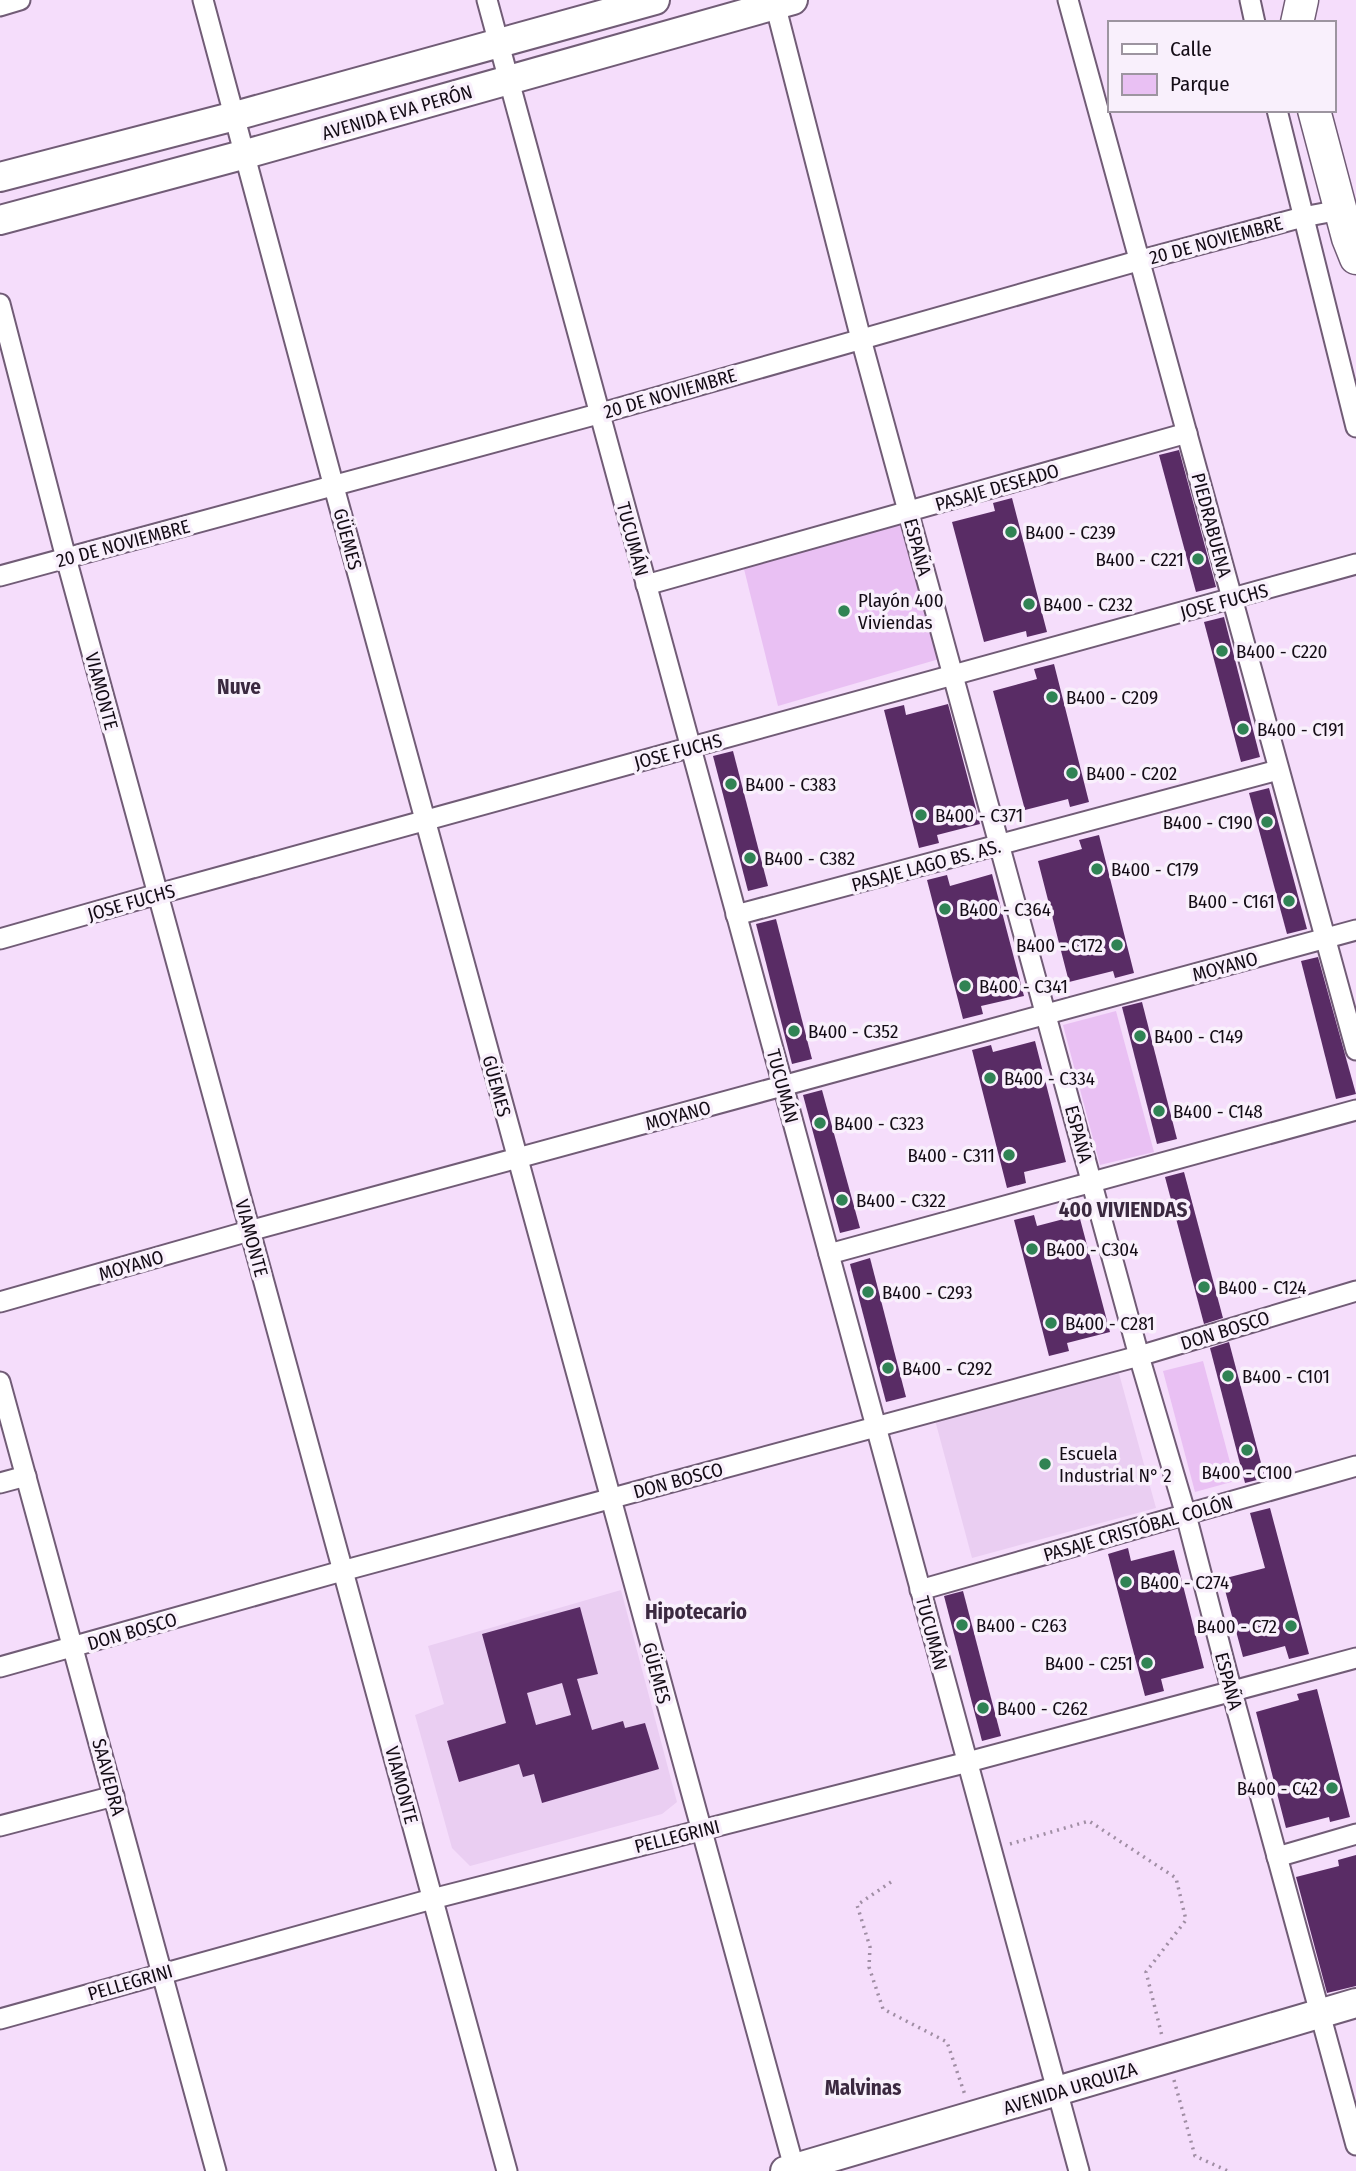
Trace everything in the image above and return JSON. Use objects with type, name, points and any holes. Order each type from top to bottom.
[{"type":"main road","points":[[1315,112],[1340,211],[1356,258]]},
{"type":"street","points":[[0,6],[20,0]]},
{"type":"street","name":"GÜEMES","points":[[203,0],[791,2170]]},
{"type":"street","name":"TUCUMÁN","points":[[487,0],[1079,2171]]},
{"type":"street","name":"AVENIDA EVA PERÓN","points":[[0,177],[235,116],[655,0]]},
{"type":"street","name":"PIEDRABUENA","points":[[1068,0],[1356,1050]]},
{"type":"street","points":[[1250,0],[1255,21]]},
{"type":"street","name":"AVENIDA EVA PERÓN","points":[[0,220],[246,154],[781,2]]},
{"type":"street","name":"ESPAÑA","points":[[781,2],[861,339],[1139,1356],[1186,1515],[1356,2145]]},
{"type":"street","points":[[1277,112],[1356,427]]},
{"type":"street","name":"20 DE NOVIEMBRE","points":[[0,576],[598,414],[1141,260],[1303,217],[1340,211]]},
{"type":"street","name":"VIAMONTE","points":[[0,304],[66,558],[507,2171]]},
{"type":"street","name":"PASAJE DESEADO","points":[[646,585],[1187,433]]},
{"type":"street","name":"JOSE FUCHS","points":[[0,939],[1356,564]]},
{"type":"street","name":"PASAJE LAGO BS. AS.","points":[[736,915],[1278,770]]},
{"type":"street","name":"MOYANO","points":[[0,1302],[250,1231],[1356,930]]},
{"type":"street","points":[[828,1254],[1356,1110]]},
{"type":"street","name":"DON BOSCO","points":[[0,1667],[342,1571],[1139,1356],[1356,1291]]},
{"type":"street","name":"SAAVEDRA","points":[[0,1382],[216,2171]]},
{"type":"street","name":"PASAJE CRISTÓBAL COLÓN","points":[[920,1590],[1356,1466]]},
{"type":"street","points":[[0,1483],[26,1476]]},
{"type":"street","name":"PELLEGRINI","points":[[0,2019],[432,1899],[968,1762],[1356,1658]]},
{"type":"street","points":[[0,1826],[114,1796]]},
{"type":"street","points":[[1277,1857],[1356,1834]]},
{"type":"street","name":"AVENIDA URQUIZA","points":[[791,2170],[1356,2003]]},
{"type":"path","points":[[992,1849],[1089,1821],[1176,1878],[1185,1920],[1146,1972],[1195,2156],[1228,2171]]},
{"type":"path","points":[[891,1882],[857,1905],[870,1947],[869,1967],[883,2009],[947,2042],[973,2116]]},
{"type":"shaded area","name":"Escuela Industrial N° 2","points":[[1118,1370],[1156,1508],[972,1558],[935,1420]]},
{"type":"shaded area","points":[[621,1590],[677,1802],[662,1814],[470,1866],[452,1848],[415,1715],[444,1704],[428,1646]]},
{"type":"green space","name":"Playón 400 Viviendas","points":[[896,522],[906,525],[946,657],[778,706],[743,565]]},
{"type":"green space","points":[[1116,1011],[1154,1152],[1100,1165],[1063,1025]]},
{"type":"green space","points":[[1203,1361],[1235,1481],[1195,1492],[1163,1371]]},
{"type":"building","points":[[1179,450],[1216,587],[1196,592],[1159,455]]},
{"type":"building","points":[[1012,498],[1047,632],[1027,637],[1026,631],[984,642],[952,522],[995,511],[993,503]]},
{"type":"building","points":[[1224,617],[1260,757],[1241,762],[1204,622]]},
{"type":"building","points":[[1054,664],[1089,802],[1070,807],[1068,799],[1025,810],[993,691],[1037,679],[1034,669]]},
{"type":"building","points":[[948,704],[980,824],[937,835],[939,843],[919,848],[884,710],[904,705],[906,715]]},
{"type":"building","points":[[733,751],[768,886],[748,891],[713,756]]},
{"type":"building","points":[[1269,788],[1307,929],[1287,934],[1249,793]]},
{"type":"building","points":[[1099,835],[1134,973],[1115,978],[1113,971],[1069,982],[1038,861],[1082,849],[1079,840]]},
{"type":"building","points":[[992,874],[1024,996],[981,1006],[983,1014],[963,1019],[927,880],[947,875],[950,886]]},
{"type":"building","points":[[776,919],[812,1059],[792,1064],[756,924]]},
{"type":"building","points":[[1318,957],[1356,1094],[1336,1099],[1301,961]]},
{"type":"building","points":[[1142,1002],[1177,1139],[1157,1144],[1122,1007]]},
{"type":"building","points":[[1035,1041],[1066,1162],[1024,1172],[1026,1183],[1007,1188],[972,1050],[991,1045],[993,1052]]},
{"type":"building","points":[[822,1090],[860,1228],[840,1233],[803,1095]]},
{"type":"building","points":[[1184,1172],[1223,1318],[1204,1324],[1165,1177]]},
{"type":"building","points":[[1034,1215],[1037,1226],[1079,1215],[1110,1332],[1067,1343],[1069,1351],[1049,1356],[1014,1220]]},
{"type":"building","points":[[870,1258],[906,1397],[886,1402],[850,1264]]},
{"type":"building","points":[[1229,1342],[1265,1478],[1245,1483],[1210,1348]]},
{"type":"building","points":[[1270,1508],[1309,1654],[1289,1659],[1285,1646],[1243,1657],[1222,1579],[1265,1568],[1250,1513]]},
{"type":"building","points":[[1128,1548],[1131,1561],[1174,1550],[1204,1668],[1161,1679],[1164,1691],[1145,1696],[1108,1554]]},
{"type":"building","points":[[963,1591],[1001,1736],[982,1741],[944,1596]]},
{"type":"building","points":[[580,1607],[598,1674],[577,1679],[592,1730],[623,1721],[625,1728],[645,1723],[659,1769],[542,1803],[534,1774],[523,1777],[519,1764],[459,1782],[447,1741],[506,1723],[482,1634]],"holes":[[[562,1683],[571,1715],[536,1725],[527,1693]]]},
{"type":"building","points":[[1317,1689],[1350,1817],[1330,1822],[1329,1817],[1286,1828],[1256,1712],[1299,1700],[1297,1694]]},
{"type":"building","points":[[1356,1855],[1356,1986],[1327,1993],[1296,1877],[1339,1866],[1338,1860]]},
{"type":"place","name":"B400 - C239","points":[[1011,532]]},
{"type":"place","name":"B400 - C221","points":[[1198,559]]},
{"type":"place","name":"B400 - C232","points":[[1029,604]]},
{"type":"place","name":"Playón 400 Viviendas","points":[[844,611]]},
{"type":"place","name":"B400 - C220","points":[[1222,651]]},
{"type":"place","name":"B400 - C209","points":[[1052,697]]},
{"type":"place","name":"B400 - C191","points":[[1243,729]]},
{"type":"place","name":"B400 - C202","points":[[1072,773]]},
{"type":"place","name":"B400 - C383","points":[[731,784]]},
{"type":"place","name":"B400 - C371","points":[[921,815]]},
{"type":"place","name":"B400 - C190","points":[[1267,822]]},
{"type":"place","name":"B400 - C382","points":[[750,858]]},
{"type":"place","name":"B400 - C179","points":[[1097,869]]},
{"type":"place","name":"B400 - C161","points":[[1289,901]]},
{"type":"place","name":"B400 - C364","points":[[945,909]]},
{"type":"place","name":"B400 - C172","points":[[1117,945]]},
{"type":"place","name":"B400 - C341","points":[[965,986]]},
{"type":"place","name":"B400 - C352","points":[[794,1031]]},
{"type":"place","name":"B400 - C149","points":[[1140,1036]]},
{"type":"place","name":"B400 - C334","points":[[990,1078]]},
{"type":"place","name":"B400 - C148","points":[[1159,1111]]},
{"type":"place","name":"B400 - C323","points":[[820,1123]]},
{"type":"place","name":"B400 - C311","points":[[1009,1155]]},
{"type":"place","name":"B400 - C322","points":[[842,1200]]},
{"type":"place","name":"B400 - C304","points":[[1032,1249]]},
{"type":"place","name":"B400 - C124","points":[[1204,1287]]},
{"type":"place","name":"B400 - C293","points":[[868,1292]]},
{"type":"place","name":"B400 - C281","points":[[1051,1323]]},
{"type":"place","name":"B400 - C292","points":[[888,1368]]},
{"type":"place","name":"B400 - C101","points":[[1228,1376]]},
{"type":"place","name":"B400 - C100","points":[[1247,1450]]},
{"type":"place","name":"Escuela Industrial N° 2","points":[[1045,1464]]},
{"type":"place","name":"B400 - C274","points":[[1126,1582]]},
{"type":"place","name":"B400 - C263","points":[[962,1625]]},
{"type":"place","name":"B400 - C72","points":[[1291,1626]]},
{"type":"place","name":"B400 - C251","points":[[1147,1663]]},
{"type":"place","name":"B400 - C262","points":[[983,1708]]},
{"type":"place","name":"B400 - C42","points":[[1332,1788]]},
{"type":"district","name":"Nuve","points":[[239,687]]},
{"type":"district","name":"400 VIVIENDAS","points":[[1123,1210]]},
{"type":"district","name":"Hipotecario","points":[[696,1612]]},
{"type":"district","name":"Malvinas","points":[[863,2088]]}]
